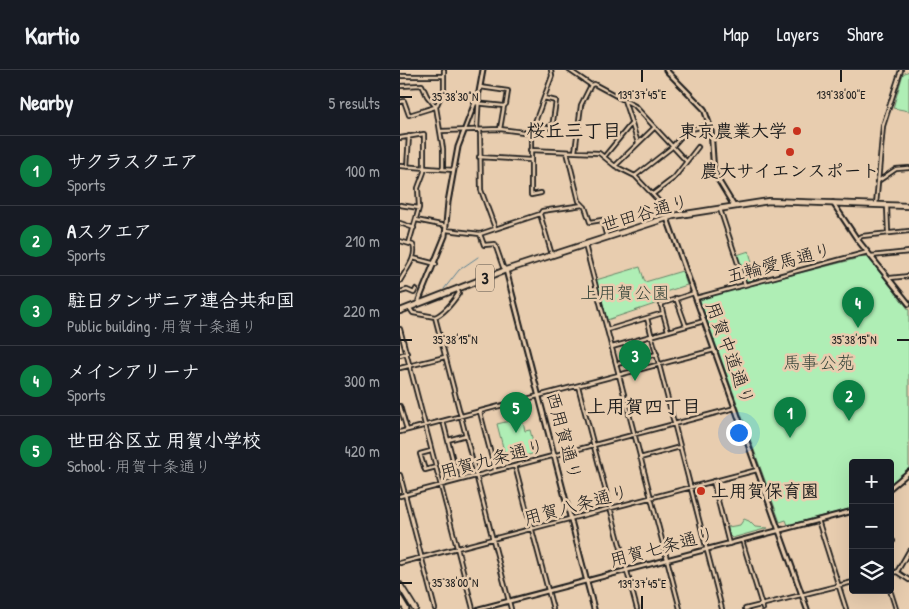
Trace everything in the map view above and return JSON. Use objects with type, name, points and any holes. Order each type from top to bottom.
[{"type":"main road","name":"世田谷通り","points":[[400,311],[506,270],[670,217],[769,201],[909,206]]},
{"type":"main road","points":[[400,585],[415,609]]},
{"type":"main road","points":[[400,600],[406,609]]},
{"type":"street","points":[[400,102],[404,102],[409,115],[436,107],[444,89],[444,70]]},
{"type":"street","points":[[483,70],[477,103],[481,190],[495,228]]},
{"type":"street","points":[[541,193],[530,195],[531,133],[552,76],[551,70]]},
{"type":"street","points":[[569,70],[591,85],[594,84],[635,106],[686,161]]},
{"type":"street","points":[[876,205],[883,126],[901,70]]},
{"type":"street","points":[[668,71],[702,105],[709,125],[714,173],[734,206]]},
{"type":"street","points":[[400,76],[444,76]]},
{"type":"street","points":[[400,86],[422,85],[427,96],[436,107],[443,169]]},
{"type":"street","points":[[575,152],[581,106],[591,85]]},
{"type":"street","points":[[480,87],[508,91],[500,129]]},
{"type":"street","points":[[534,124],[552,128],[556,101],[544,98]]},
{"type":"street","points":[[624,100],[623,102],[638,143]]},
{"type":"street","points":[[477,103],[504,106]]},
{"type":"street","points":[[420,303],[436,264],[446,228],[458,147],[477,103]]},
{"type":"street","points":[[604,157],[631,124]]},
{"type":"street","points":[[635,176],[672,148],[687,130],[709,125]]},
{"type":"street","points":[[615,166],[654,128]]},
{"type":"street","points":[[440,130],[500,129],[531,133]]},
{"type":"street","points":[[400,138],[424,134],[424,169],[418,188],[419,208],[409,243]]},
{"type":"street","points":[[407,167],[409,136]]},
{"type":"street","points":[[653,194],[674,178],[698,147]]},
{"type":"street","points":[[530,150],[599,153],[615,166],[635,176],[653,194],[670,217]]},
{"type":"street","points":[[567,152],[579,201],[583,205],[590,222],[602,220],[607,238]]},
{"type":"street","points":[[479,157],[530,160]]},
{"type":"street","points":[[400,166],[454,170]]},
{"type":"street","points":[[877,182],[896,169],[909,168]]},
{"type":"street","points":[[833,203],[857,238],[909,304]]},
{"type":"street","points":[[400,205],[419,208]]},
{"type":"street","points":[[416,220],[480,234],[540,214],[542,211],[583,205]]},
{"type":"street","points":[[886,205],[888,232]]},
{"type":"street","points":[[720,209],[745,285]]},
{"type":"street","points":[[540,214],[552,255]]},
{"type":"street","name":"用賀中道通り","points":[[670,217],[694,293],[807,609]]},
{"type":"street","points":[[400,223],[414,228]]},
{"type":"street","points":[[857,238],[909,230]]},
{"type":"street","points":[[480,234],[484,246],[495,244],[503,267],[506,270]]},
{"type":"street","points":[[400,242],[414,245],[415,249],[413,258],[400,281]]},
{"type":"street","points":[[584,245],[680,609]]},
{"type":"street","name":"五輪愛馬通り","points":[[696,298],[868,252]]},
{"type":"street","points":[[871,256],[909,252]]},
{"type":"street","points":[[413,258],[436,264]]},
{"type":"street","name":"西用賀通り","points":[[506,270],[594,609]]},
{"type":"street","points":[[890,278],[909,276]]},
{"type":"street","points":[[400,292],[406,290],[414,293],[416,289]]},
{"type":"street","points":[[409,307],[413,312],[435,317],[455,299],[459,293],[457,289]]},
{"type":"street","points":[[668,331],[661,304],[694,293]]},
{"type":"street","points":[[676,298],[686,326]]},
{"type":"street","points":[[607,330],[663,313]]},
{"type":"street","points":[[435,317],[511,609]]},
{"type":"street","points":[[648,318],[722,609]]},
{"type":"street","points":[[612,347],[704,321]]},
{"type":"street","points":[[400,329],[401,339],[407,353],[473,609]]},
{"type":"street","points":[[400,432],[714,350]]},
{"type":"street","points":[[400,355],[407,353]]},
{"type":"street","points":[[616,364],[656,354]]},
{"type":"street","points":[[400,368],[445,357]]},
{"type":"street","points":[[578,386],[637,609]]},
{"type":"street","points":[[400,406],[407,430]]},
{"type":"street","name":"用賀九条通り","points":[[400,496],[735,408]]},
{"type":"street","points":[[480,412],[495,470]]},
{"type":"street","points":[[444,421],[458,480]]},
{"type":"street","points":[[448,440],[466,435]]},
{"type":"street","points":[[640,458],[680,448]]},
{"type":"street","points":[[432,451],[420,454],[424,470],[436,467]]},
{"type":"street","points":[[515,466],[553,609]]},
{"type":"street","name":"用賀八条通り","points":[[400,563],[757,470]]},
{"type":"street","points":[[894,485],[909,472]]},
{"type":"street","points":[[400,475],[435,609]]},
{"type":"street","points":[[713,481],[729,544]]},
{"type":"street","name":"用賀七条通り","points":[[479,609],[849,512]]},
{"type":"street","points":[[818,520],[846,609]]},
{"type":"street","points":[[742,540],[764,609]]},
{"type":"street","points":[[897,572],[909,551]]},
{"type":"street","points":[[894,572],[897,572],[909,580]]},
{"type":"street","points":[[745,609],[849,583]]},
{"type":"street","points":[[891,594],[896,609]]},
{"type":"green space","points":[[909,71],[909,111],[893,108],[903,74]]},
{"type":"green space","points":[[749,251],[756,279],[746,281],[737,255]]},
{"type":"green space","name":"馬事公苑","points":[[867,256],[909,310],[909,468],[894,481],[894,459],[849,459],[849,509],[788,525],[786,520],[780,522],[700,301],[701,298]]},
{"type":"green space","name":"上用賀公園","points":[[640,267],[645,282],[682,271],[687,285],[659,294],[661,302],[607,320],[596,280]]},
{"type":"green space","points":[[522,418],[525,431],[530,430],[536,453],[513,459],[511,453],[505,455],[497,424]]},
{"type":"green space","points":[[744,519],[755,527],[768,528],[732,538],[729,535],[728,527],[740,525]]},
{"type":"waterway","points":[[444,289],[459,270],[478,257]]},
{"type":"place","name":"東京農業大学","points":[[797,131]]},
{"type":"place","name":"農大サイエンスポート","points":[[790,152]]},
{"type":"place","name":"メインアリーナ","points":[[858,328]]},
{"type":"place","name":"駐日タンザニア連合共和国","points":[[635,381]]},
{"type":"place","name":"Aスクエア","points":[[849,421]]},
{"type":"place","name":"世田谷区立 用賀小学校","points":[[516,433]]},
{"type":"place","name":"サクラスクエア","points":[[790,438]]},
{"type":"place","name":"上用賀保育園","points":[[701,491]]},
{"type":"district","name":"桜丘三丁目","points":[[574,130]]},
{"type":"district","name":"上用賀四丁目","points":[[644,406]]}]
